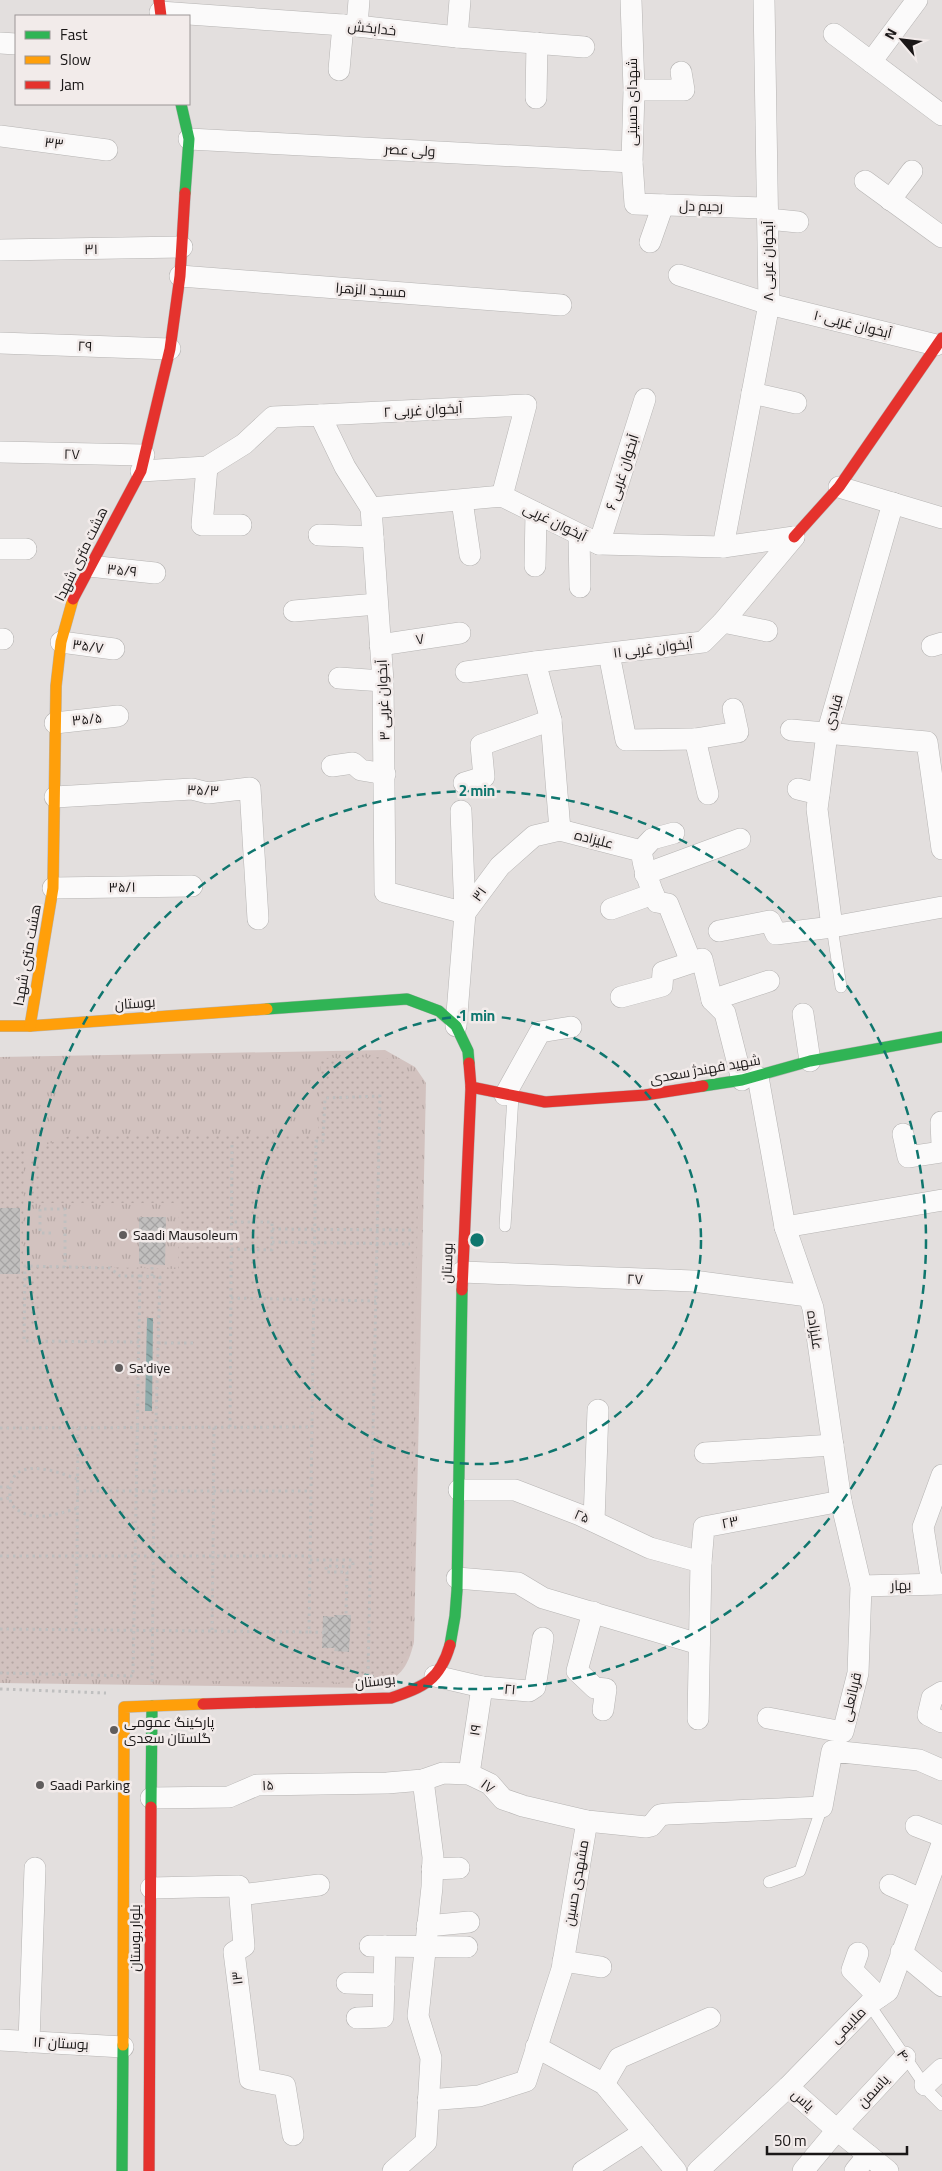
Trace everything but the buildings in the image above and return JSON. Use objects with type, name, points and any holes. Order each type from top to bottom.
[{"type":"street","points":[[339,70],[350,25],[359,0]]},
{"type":"street","points":[[457,37],[460,0]]},
{"type":"street","name":"شهدای حسینی","points":[[631,0],[634,90],[632,162],[635,204]]},
{"type":"street","name":"آبخوان غربی ۸","points":[[723,547],[769,304],[764,0]]},
{"type":"street","points":[[871,62],[911,2]]},
{"type":"street","name":"خدابخش","points":[[160,9],[584,47]]},
{"type":"street","points":[[834,34],[942,115]]},
{"type":"street","points":[[536,98],[537,43]]},
{"type":"street","points":[[0,44],[15,44]]},
{"type":"street","points":[[634,90],[684,90],[681,72]]},
{"type":"street","name":"هشت متری شهدا","points":[[30,1026],[53,888],[56,686],[61,642],[72,601],[142,463],[170,349],[180,276],[189,139],[181,105]]},
{"type":"street","name":"۳۳","points":[[0,136],[108,150]]},
{"type":"street","name":"ولی عصر","points":[[189,139],[632,162]]},
{"type":"street","points":[[890,200],[912,172]]},
{"type":"street","points":[[865,181],[942,237]]},
{"type":"street","name":"رحیم دل","points":[[635,204],[768,213],[798,222]]},
{"type":"street","points":[[650,242],[663,205]]},
{"type":"street","name":"۳۱","points":[[0,250],[182,247]]},
{"type":"street","name":"آبخوان غربی ۱۰","points":[[680,275],[769,304],[939,341]]},
{"type":"street","name":"مسجد الزهرا","points":[[180,276],[561,305]]},
{"type":"street","points":[[794,537],[839,487],[939,341]]},
{"type":"street","name":"۲۹","points":[[0,343],[170,349]]},
{"type":"street","points":[[752,393],[796,403]]},
{"type":"street","name":"آبخوان غربی ۶","points":[[599,544],[645,399]]},
{"type":"street","name":"آبخوان غربی ۲","points":[[320,415],[526,405],[502,496]]},
{"type":"street","points":[[142,463],[207,467],[244,444],[273,417],[320,415],[344,467],[370,508],[502,496]]},
{"type":"street","name":"۲۷","points":[[0,452],[142,463]]},
{"type":"street","points":[[207,467],[202,525],[241,525]]},
{"type":"street","points":[[839,487],[941,516]]},
{"type":"street","name":"آبخوان غربی","points":[[502,496],[599,544],[723,547],[794,537]]},
{"type":"street","points":[[462,501],[470,555]]},
{"type":"street","name":"قبادی","points":[[832,927],[816,810],[827,734],[893,503]]},
{"type":"street","name":"آبخوان غربی ۳","points":[[370,508],[384,681],[385,892]]},
{"type":"street","points":[[535,566],[536,513]]},
{"type":"street","points":[[319,535],[373,537]]},
{"type":"street","points":[[579,535],[580,587]]},
{"type":"street","name":"آبخوان غربی ۱۱","points":[[466,672],[703,642],[724,622],[794,537]]},
{"type":"street","points":[[0,549],[26,549]]},
{"type":"street","name":"۳۵/۹","points":[[90,566],[155,573]]},
{"type":"street","points":[[294,610],[377,604]]},
{"type":"street","points":[[724,622],[767,631]]},
{"type":"street","name":"۷","points":[[380,644],[460,633]]},
{"type":"street","name":"۳۵/۷","points":[[61,642],[114,649]]},
{"type":"street","points":[[609,654],[626,740],[695,738],[738,732],[733,709]]},
{"type":"street","name":"علیزاده","points":[[535,662],[551,720],[560,830],[641,851],[645,874],[657,902],[668,904],[696,961],[712,1000],[725,1013],[750,1079],[785,1227],[813,1308],[841,1501],[860,1586]]},
{"type":"street","points":[[338,678],[384,681]]},
{"type":"street","name":"۳۵/۵","points":[[56,723],[118,716]]},
{"type":"street","points":[[464,783],[484,777],[481,745],[551,720]]},
{"type":"street","points":[[791,730],[927,742],[942,849]]},
{"type":"street","points":[[695,738],[708,794]]},
{"type":"street","points":[[332,766],[352,763],[361,770],[385,774]]},
{"type":"street","name":"۳۵/۳","points":[[55,797],[192,789],[208,793],[250,788],[258,919]]},
{"type":"street","points":[[798,789],[819,794]]},
{"type":"street","points":[[456,1026],[465,914],[461,811]]},
{"type":"street","name":"۳۱","points":[[385,892],[465,914],[500,866],[534,836],[560,830]]},
{"type":"street","points":[[641,851],[652,839],[674,833]]},
{"type":"street","points":[[645,874],[740,839]]},
{"type":"street","name":"۳۵/۱","points":[[53,888],[192,886]]},
{"type":"street","points":[[611,909],[654,894]]},
{"type":"street","points":[[719,931],[770,921],[776,934],[832,927],[942,907]]},
{"type":"street","points":[[622,997],[662,986],[664,972],[696,961]]},
{"type":"street","points":[[712,1000],[768,980]]},
{"type":"street","name":"بوستان","points":[[0,1026],[30,1026],[407,999],[439,1011],[456,1026],[468,1051],[471,1087],[462,1272],[460,1490],[455,1624],[448,1654],[436,1676],[414,1690],[391,1698],[124,1707]]},
{"type":"street","points":[[803,1014],[810,1061]]},
{"type":"street","points":[[509,1095],[540,1032],[571,1027]]},
{"type":"street","name":"شهید فهندژ سعدی","points":[[471,1087],[545,1102],[625,1096],[750,1079],[810,1061],[942,1037]]},
{"type":"street","points":[[941,1122],[942,1144]]},
{"type":"street","points":[[903,1134],[908,1157],[942,1152]]},
{"type":"street","points":[[785,1227],[942,1200]]},
{"type":"street","name":"۲۷","points":[[462,1272],[693,1281],[808,1296]]},
{"type":"street","points":[[594,1522],[598,1410]]},
{"type":"street","points":[[705,1453],[833,1445]]},
{"type":"street","points":[[937,1584],[923,1528],[935,1512],[942,1475]]},
{"type":"street","name":"۲۵","points":[[460,1490],[515,1490],[594,1522],[650,1548],[701,1562]]},
{"type":"street","name":"۲۳","points":[[698,1719],[701,1562],[704,1527],[841,1501]]},
{"type":"street","points":[[457,1578],[518,1583],[543,1598],[700,1644]]},
{"type":"street","name":"بهار","points":[[860,1586],[937,1584]]},
{"type":"street","name":"قربانعلی","points":[[768,1718],[843,1732],[858,1673],[860,1586]]},
{"type":"street","points":[[593,1612],[577,1671],[595,1688],[606,1689],[603,1710]]},
{"type":"street","name":"۲۱","points":[[436,1676],[482,1686],[529,1690],[535,1687],[544,1638]]},
{"type":"street","name":"۱۹","points":[[469,1774],[482,1686]]},
{"type":"street","points":[[942,1692],[932,1698],[928,1715],[942,1722]]},
{"type":"street","name":"بلوار بوستان","points":[[149,2171],[152,1706]]},
{"type":"street","name":"بلوار بوستان","points":[[117,2171],[123,2046],[124,1707]]},
{"type":"street","points":[[822,1807],[832,1751],[919,1760],[942,1770]]},
{"type":"street","name":"۱۷","points":[[387,1784],[423,1780],[443,1773],[469,1774],[490,1784],[503,1799],[532,1809],[587,1821]]},
{"type":"street","points":[[393,2171],[426,2142],[431,2058],[418,2016],[432,1888],[433,1857],[423,1780]]},
{"type":"street","name":"۱۵","points":[[151,1798],[229,1797],[257,1785],[387,1784]]},
{"type":"street","name":"مشهدی حسین","points":[[428,2100],[479,2096],[526,2081],[563,1961],[587,1821],[646,1828],[651,1826],[660,1815],[668,1814],[822,1807]]},
{"type":"street","points":[[916,1826],[942,1844]]},
{"type":"street","name":"ملایمی","points":[[698,2171],[874,2001],[888,1991],[942,1844]]},
{"type":"street","points":[[29,2042],[35,1868]]},
{"type":"street","points":[[432,1869],[459,1868]]},
{"type":"street","points":[[150,1888],[239,1886],[240,1895],[319,1885]]},
{"type":"street","points":[[890,1885],[921,1899]]},
{"type":"street","name":"۱۳","points":[[240,1895],[244,1946],[234,1952],[250,2079],[285,2086],[293,2135]]},
{"type":"street","points":[[357,2018],[383,2017],[384,1984],[377,1946],[426,1936],[469,1922]]},
{"type":"street","points":[[426,1936],[467,1947]]},
{"type":"street","points":[[901,1952],[942,1985]]},
{"type":"street","points":[[858,1953],[852,1970],[874,2001]]},
{"type":"street","points":[[563,1961],[601,1968]]},
{"type":"street","points":[[347,1982],[384,1984]]},
{"type":"street","points":[[604,2084],[619,2058],[710,2018]]},
{"type":"street","name":"بوستان ۱۲","points":[[0,2040],[123,2046]]},
{"type":"street","points":[[536,2047],[604,2084],[676,2171]]},
{"type":"street","name":"یاسمن","points":[[803,2171],[837,2130],[905,2057]]},
{"type":"street","points":[[925,2085],[942,2069]]},
{"type":"street","name":"یاس","points":[[788,2086],[837,2130],[862,2163],[888,2171]]},
{"type":"street","points":[[583,2171],[644,2132]]},
{"type":"lane","points":[[832,927],[841,986]]},
{"type":"lane","points":[[505,1226],[509,1095]]},
{"type":"lane","points":[[769,1882],[800,1871],[822,1807]]},
{"type":"lane","name":"۴۰","points":[[874,2001],[905,2057],[942,2105]]},
{"type":"path","points":[[309,1632],[316,1141],[323,1141],[325,1098],[380,1096],[368,1676]]},
{"type":"path","points":[[230,1427],[232,1145]]},
{"type":"path","points":[[51,1233],[40,1233],[40,1209],[64,1209],[65,1267]]},
{"type":"path","points":[[231,1249],[272,1250],[272,1222],[232,1222]]},
{"type":"path","points":[[272,1229],[411,1230]]},
{"type":"path","points":[[272,1242],[410,1244]]},
{"type":"path","points":[[152,1264],[152,1276]]},
{"type":"path","points":[[139,1342],[24,1341],[25,1266],[110,1268],[120,1276],[160,1277],[154,1491],[152,1706]]},
{"type":"path","points":[[0,1673],[133,1676],[140,1276]]},
{"type":"path","points":[[231,1298],[376,1301]]},
{"type":"path","points":[[158,1343],[194,1343]]},
{"type":"path","points":[[212,1630],[214,1427]]},
{"type":"path","points":[[0,1428],[311,1427]]},
{"type":"path","points":[[76,1629],[78,1428]]},
{"type":"path","points":[[78,1479],[48,1469],[30,1468],[18,1472],[11,1480],[9,1487],[11,1504],[25,1514],[43,1517],[78,1508]]},
{"type":"path","points":[[0,1486],[9,1487]]},
{"type":"path","points":[[78,1491],[311,1491]]},
{"type":"path","points":[[0,1499],[10,1498]]},
{"type":"path","points":[[0,1556],[213,1556],[353,1560],[353,1567],[326,1566],[326,1572],[347,1572],[346,1615]]},
{"type":"path","points":[[0,1629],[341,1633]]},
{"type":"path","points":[[0,1689],[114,1693]]},
{"type":"green space","points":[[385,1050],[415,1067],[426,1083],[414,1642],[405,1666],[396,1676],[374,1688],[0,1683],[0,1057]]},
{"type":"green space","points":[[384,1057],[405,1069],[420,1086],[410,1642],[405,1658],[398,1669],[388,1677],[372,1683],[0,1678],[0,1150],[24,1150],[23,1265],[178,1269],[179,1203],[29,1203],[29,1151],[69,1136],[318,1136],[321,1058]]},
{"type":"water","points":[[147,1318],[153,1318],[152,1411],[145,1411]]},
{"type":"traffic: fast","points":[[181,105],[189,139],[185,193]]},
{"type":"traffic: fast","points":[[267,1009],[407,999],[439,1011],[456,1026],[468,1051],[469,1063]]},
{"type":"traffic: fast","points":[[703,1086],[742,1080],[810,1061],[942,1037]]},
{"type":"traffic: fast","points":[[450,1645],[457,1590],[462,1290]]},
{"type":"traffic: fast","points":[[151,1807],[152,1706]]},
{"type":"traffic: fast","points":[[122,2171],[123,2045]]},
{"type":"traffic: slow","points":[[30,1026],[53,888],[56,686],[61,642],[73,599]]},
{"type":"traffic: slow","points":[[0,1026],[30,1026],[267,1009]]},
{"type":"traffic: slow","points":[[123,2045],[124,1707],[203,1704]]},
{"type":"traffic: jam","points":[[159,0],[161,15]]},
{"type":"traffic: jam","points":[[73,599],[141,471],[170,349],[180,276],[185,193]]},
{"type":"traffic: jam","points":[[794,537],[839,487],[942,338]]},
{"type":"traffic: jam","points":[[462,1290],[471,1087],[469,1063]]},
{"type":"traffic: jam","points":[[471,1087],[545,1102],[645,1095],[703,1086]]},
{"type":"traffic: jam","points":[[203,1704],[391,1698],[422,1686],[436,1674],[446,1657],[450,1645]]},
{"type":"traffic: jam","points":[[149,2171],[151,1807]]},
{"type":"place","name":"Saadi Mausoleum","points":[[123,1235]]},
{"type":"place","name":"Sa'diye","points":[[119,1368]]},
{"type":"place","name":"پارکینگ عمومی گلستان سعدی","points":[[114,1730]]},
{"type":"place","name":"Saadi Parking","points":[[40,1785]]}]
